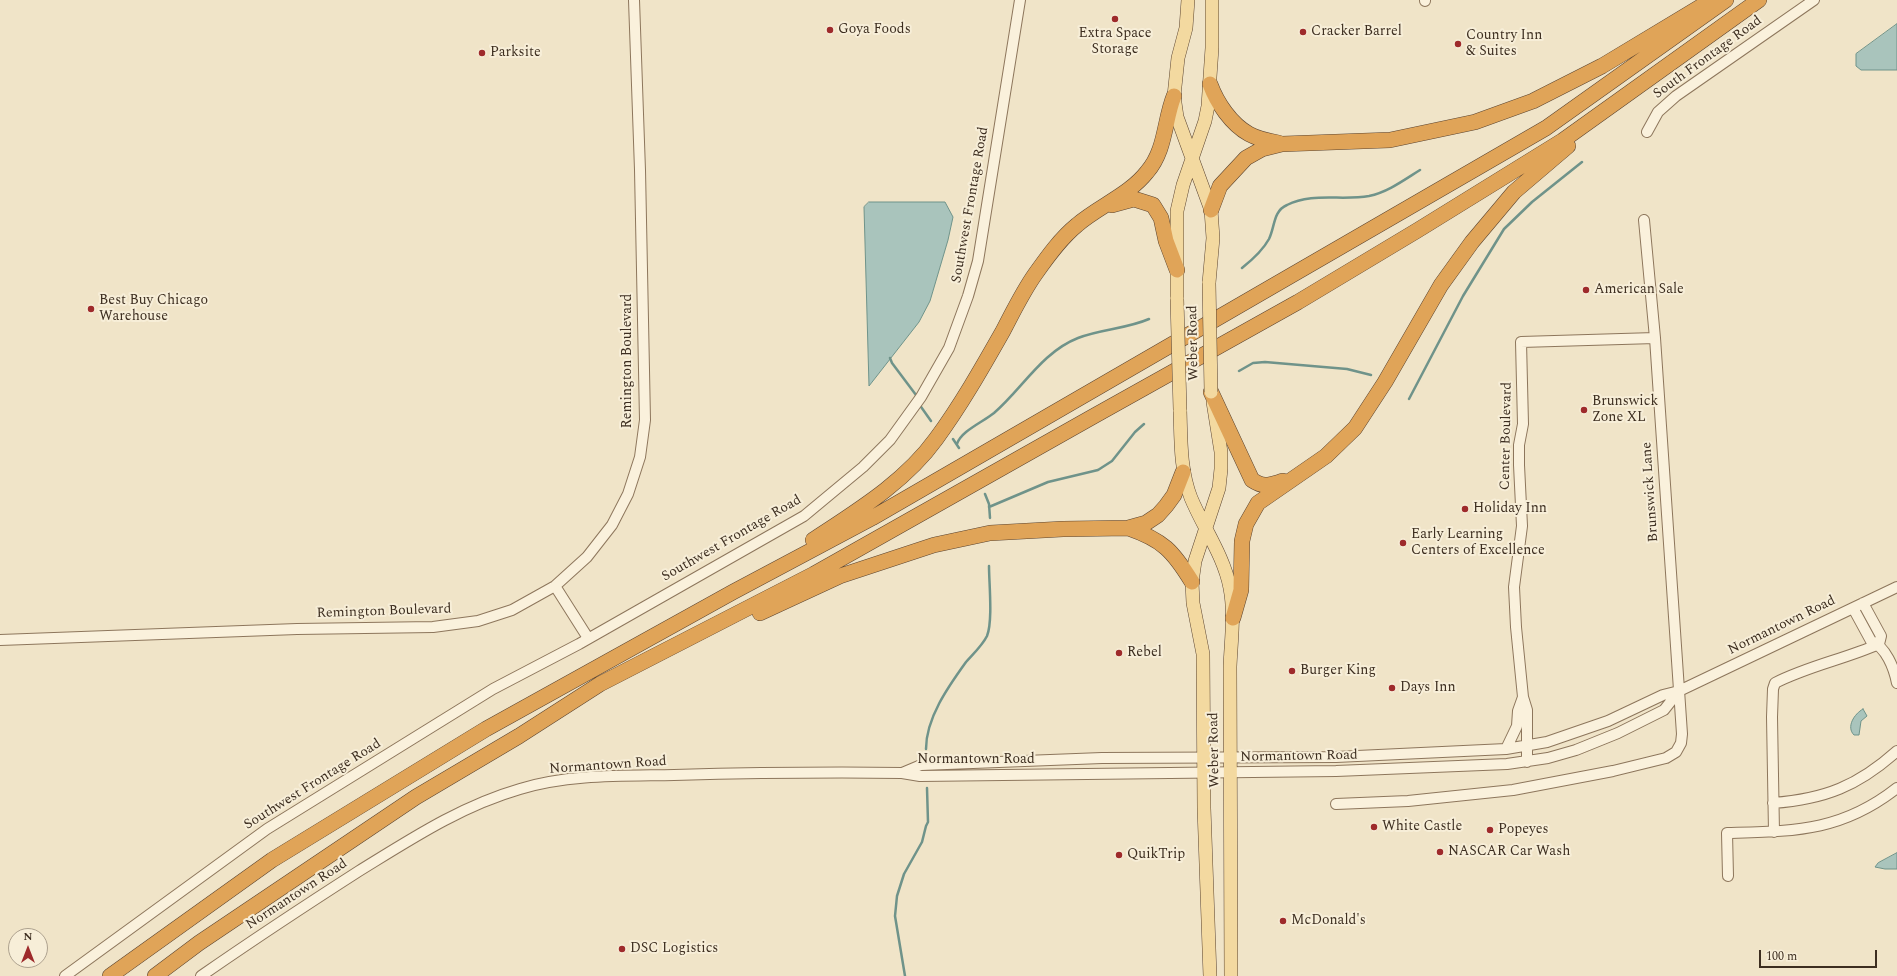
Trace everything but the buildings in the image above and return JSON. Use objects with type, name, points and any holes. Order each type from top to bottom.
[{"type":"highway","points":[[1211,210],[1220,186],[1246,158],[1262,149],[1282,144],[1390,140],[1475,122],[1533,101],[1602,66],[1713,0]]},
{"type":"highway","points":[[110,976],[278,856],[486,729],[733,592],[872,518],[1546,128],[1726,0]]},
{"type":"highway","points":[[1233,618],[1241,590],[1242,541],[1246,524],[1258,503],[1326,456],[1355,428],[1382,388],[1441,285],[1472,242],[1514,192],[1596,122],[1759,0]]},
{"type":"highway","points":[[155,976],[212,935],[416,797],[519,736],[600,684],[814,574],[1298,302],[1562,141],[1759,0]]},
{"type":"highway","points":[[1210,84],[1215,97],[1224,110],[1243,130],[1258,138],[1282,144]]},
{"type":"highway","points":[[733,592],[885,491],[913,465],[936,440],[968,392],[1035,275],[1055,248],[1077,225],[1131,187],[1151,167],[1158,156],[1164,135],[1168,111],[1174,96]]},
{"type":"highway","points":[[1097,211],[1119,202],[1134,199],[1154,205],[1161,218],[1166,241],[1177,270]]},
{"type":"highway","points":[[1211,392],[1252,480],[1260,485],[1268,485],[1292,479]]},
{"type":"highway","points":[[600,684],[840,576],[934,545],[990,533],[1063,529],[1128,528],[1146,523],[1158,515],[1174,494],[1184,472]]},
{"type":"highway","points":[[1128,528],[1150,536],[1164,545],[1180,562],[1192,582]]},
{"type":"main road","name":"Weber Road","points":[[1188,0],[1186,28],[1178,58],[1174,96],[1177,117],[1211,210],[1213,238],[1208,283],[1211,392],[1221,452],[1219,488],[1195,561],[1192,582],[1193,603],[1203,654],[1204,773],[1210,976]]},
{"type":"main road","name":"Weber Road","points":[[1212,0],[1210,84],[1205,121],[1192,158],[1177,211],[1177,299],[1180,410],[1184,472],[1191,496],[1220,560],[1230,587],[1233,618],[1230,667],[1232,773],[1231,976]]},
{"type":"street","name":"Remington Boulevard","points":[[0,640],[290,629],[433,626],[478,621],[512,610],[555,586],[587,557],[612,526],[628,494],[640,457],[645,420],[640,170],[634,0]]},
{"type":"street","name":"Southwest Frontage Road","points":[[65,976],[267,829],[493,689],[588,638],[804,516],[863,467],[885,445],[921,397],[949,348],[968,296],[978,261],[1020,0]]},
{"type":"street","name":"South Frontage Road","points":[[1647,132],[1658,112],[1676,96],[1814,0]]},
{"type":"street","name":"Brunswick Lane","points":[[1336,804],[1408,801],[1513,790],[1612,771],[1666,758],[1676,752],[1681,743],[1682,734],[1655,338],[1644,220]]},
{"type":"street","name":"Center Boulevard","points":[[1527,762],[1527,710],[1523,698],[1516,628],[1514,587],[1522,526],[1519,465],[1523,424],[1521,342],[1655,338]]},
{"type":"street","points":[[555,586],[588,638]]},
{"type":"street","name":"Normantown Road","points":[[902,773],[921,765],[1102,758],[1357,756],[1506,749],[1527,746],[1547,742],[1601,723],[1663,695],[1679,691],[1897,587]]},
{"type":"street","points":[[1858,606],[1881,636],[1879,644],[1892,666],[1897,683]]},
{"type":"street","points":[[1774,832],[1772,717],[1773,689],[1775,683],[1802,671],[1852,655],[1879,644]]},
{"type":"street","name":"Normantown Road","points":[[201,976],[282,920],[423,831],[467,807],[521,788],[568,780],[622,776],[778,773],[902,773],[920,776],[1232,773],[1336,771],[1507,764],[1527,762],[1576,750],[1618,733],[1664,710],[1679,691]]},
{"type":"street","name":"Center Boulevard","points":[[1506,749],[1517,726],[1518,711],[1523,698]]},
{"type":"street","points":[[1774,803],[1812,798],[1832,793],[1872,771],[1897,751]]},
{"type":"street","points":[[1728,876],[1727,833],[1792,831],[1816,827],[1842,820],[1866,808],[1897,788]]},
{"type":"water","points":[[1897,24],[1897,70],[1861,70],[1856,66],[1856,54]]},
{"type":"water","points":[[869,202],[945,202],[953,217],[948,240],[930,301],[919,322],[869,386],[864,207]]},
{"type":"water","points":[[1863,709],[1867,716],[1861,721],[1859,735],[1854,735],[1851,728],[1852,721],[1854,717]]},
{"type":"water","points":[[1897,853],[1897,869],[1875,867],[1878,863]]},
{"type":"waterway","points":[[1409,399],[1463,296],[1504,229],[1532,202],[1582,162]]},
{"type":"waterway","points":[[1242,268],[1250,262],[1267,243],[1279,211],[1287,205],[1307,199],[1369,196],[1389,189],[1420,170]]},
{"type":"waterway","points":[[957,444],[963,435],[994,413],[1043,362],[1065,344],[1087,335],[1131,325],[1149,319]]},
{"type":"waterway","points":[[890,358],[916,397]]},
{"type":"waterway","points":[[1239,371],[1253,363],[1265,362],[1347,369],[1371,375]]},
{"type":"waterway","points":[[919,404],[931,421]]},
{"type":"waterway","points":[[989,507],[1048,482],[1098,470],[1112,461],[1135,432],[1144,424]]},
{"type":"waterway","points":[[953,439],[959,448]]},
{"type":"waterway","points":[[985,494],[989,504],[990,518]]},
{"type":"waterway","points":[[926,749],[930,726],[939,703],[966,662],[980,647],[987,636],[990,621],[989,566]]},
{"type":"waterway","points":[[905,976],[895,916],[897,896],[904,874],[922,842],[928,822],[927,788]]},
{"type":"place","name":"Extra Space Storage","points":[[1115,19]]},
{"type":"place","name":"Goya Foods","points":[[830,30]]},
{"type":"place","name":"Cracker Barrel","points":[[1303,32]]},
{"type":"place","name":"Country Inn & Suites","points":[[1458,44]]},
{"type":"place","name":"Parksite","points":[[482,53]]},
{"type":"place","name":"American Sale","points":[[1586,290]]},
{"type":"place","name":"Best Buy Chicago Warehouse","points":[[91,309]]},
{"type":"place","name":"Brunswick Zone XL","points":[[1584,410]]},
{"type":"place","name":"Holiday Inn","points":[[1465,509]]},
{"type":"place","name":"Early Learning Centers of Excellence","points":[[1403,543]]},
{"type":"place","name":"Rebel","points":[[1119,653]]},
{"type":"place","name":"Burger King","points":[[1292,671]]},
{"type":"place","name":"Days Inn","points":[[1392,688]]},
{"type":"place","name":"White Castle","points":[[1374,827]]},
{"type":"place","name":"Popeyes","points":[[1490,830]]},
{"type":"place","name":"NASCAR Car Wash","points":[[1440,852]]},
{"type":"place","name":"QuikTrip","points":[[1119,855]]},
{"type":"place","name":"McDonald's","points":[[1283,921]]},
{"type":"place","name":"DSC Logistics","points":[[622,949]]}]
